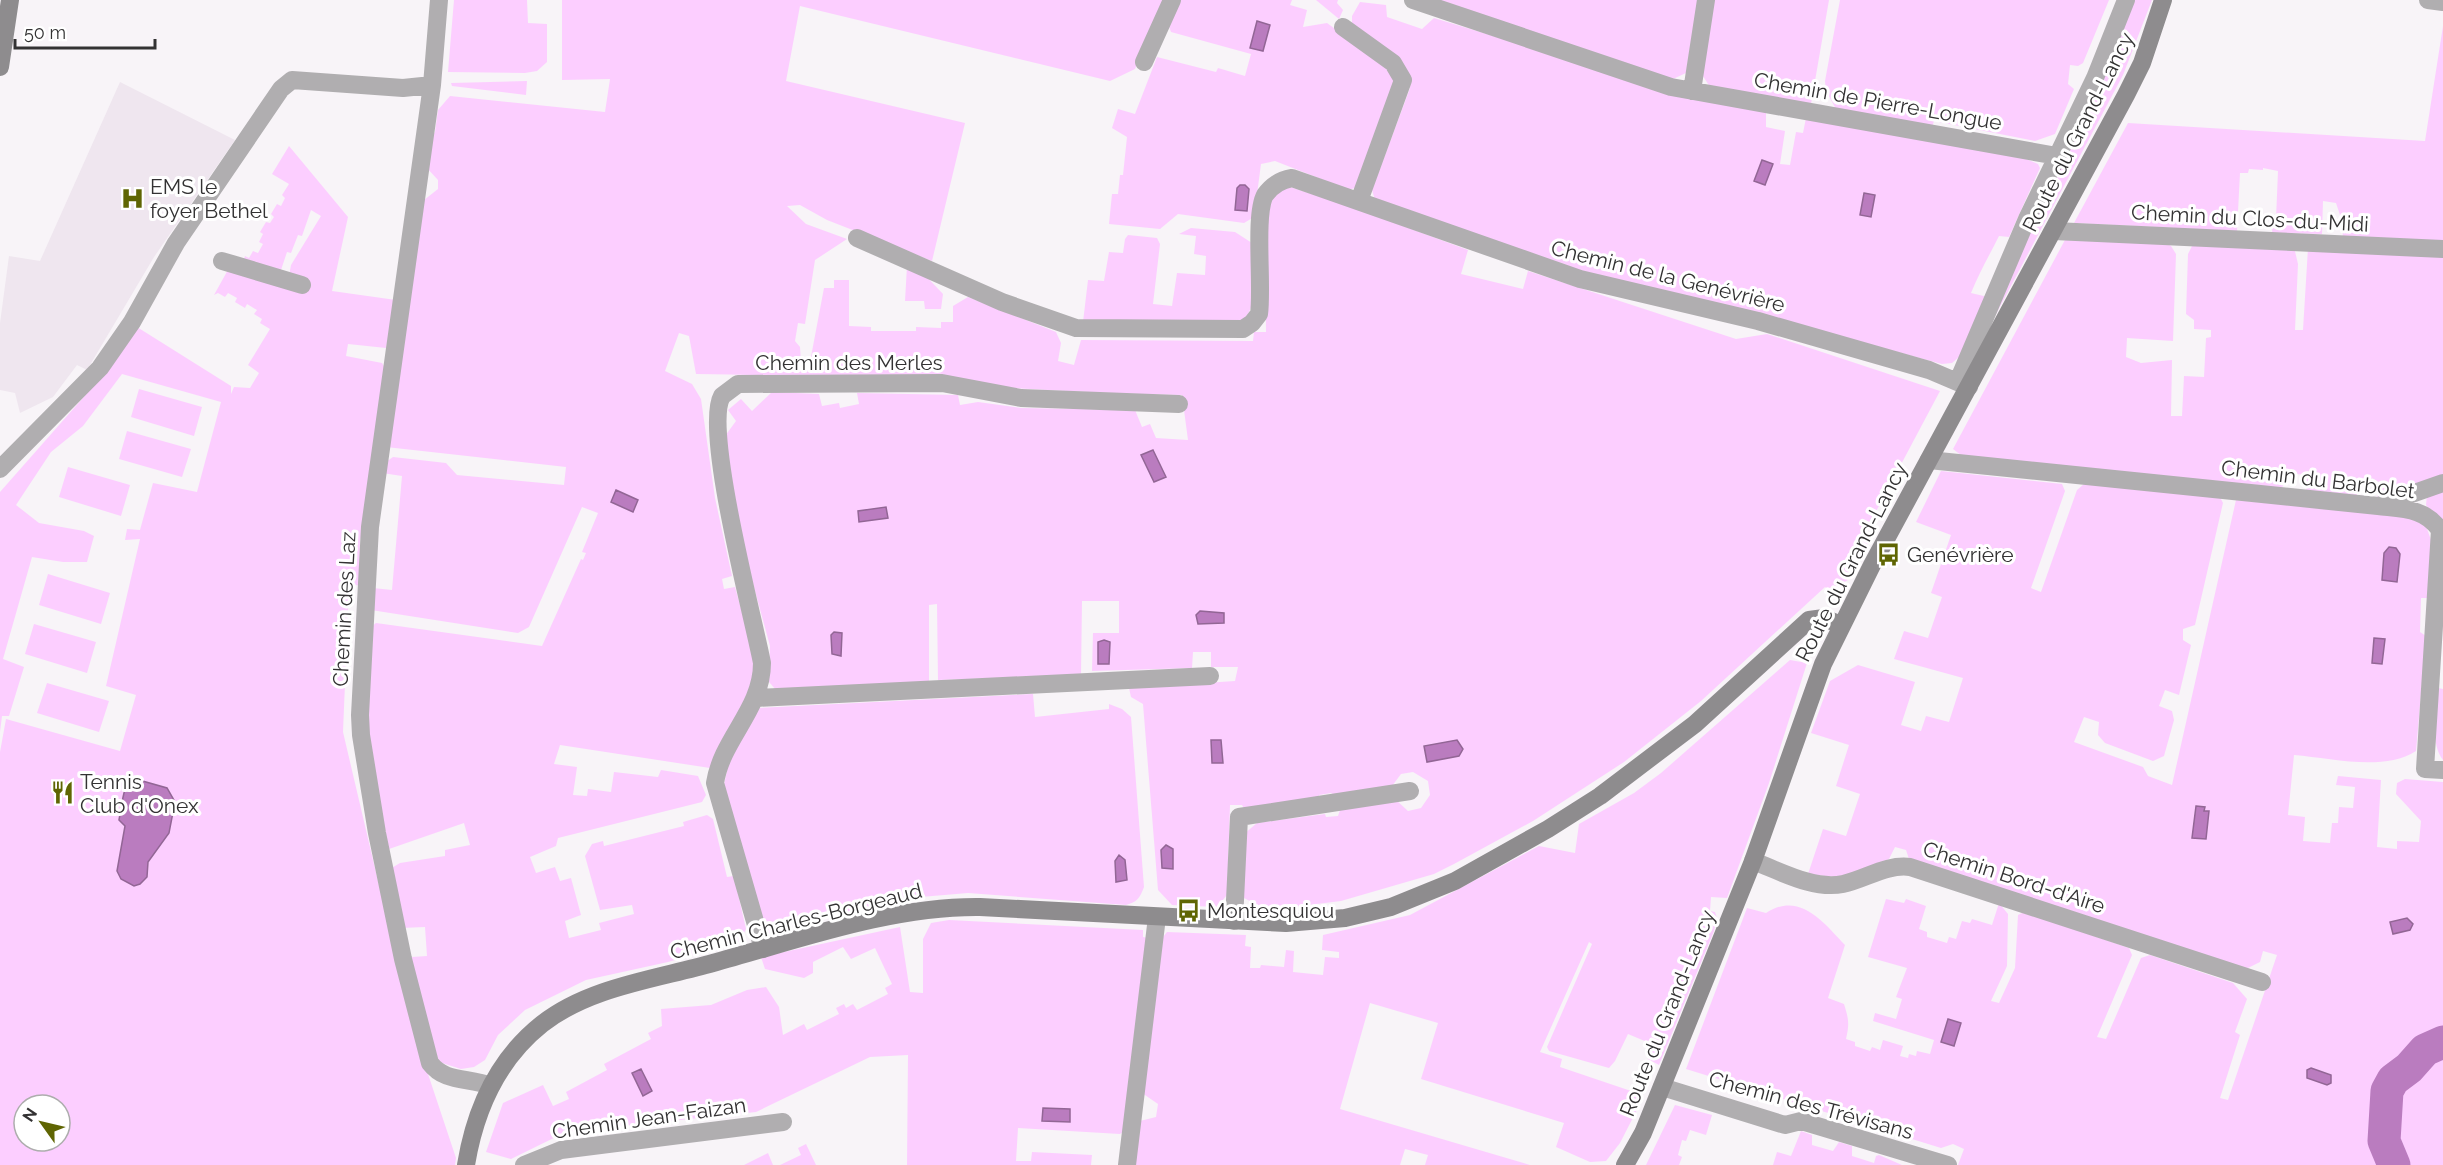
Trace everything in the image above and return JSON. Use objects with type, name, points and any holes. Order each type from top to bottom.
[{"type":"street","points":[[0,67],[10,0]]},
{"type":"street","name":"Chemin des Laz","points":[[439,0],[432,85],[370,527],[361,735],[403,959],[430,1064],[439,1074],[447,1078],[477,1080],[491,1086]]},
{"type":"street","points":[[1144,62],[1172,0]]},
{"type":"street","name":"Chemin de Pierre-Longue","points":[[1413,0],[1650,80],[1692,90],[2056,156]]},
{"type":"street","points":[[1692,90],[1706,0]]},
{"type":"street","name":"Route du Grand-Lancy","points":[[1964,384],[1982,321],[2056,156],[2085,99],[2126,0]]},
{"type":"street","name":"Route du Grand-Lancy","points":[[1625,1165],[1643,1133],[1662,1088],[1753,861],[1805,708],[1841,625],[1929,460],[1964,384],[2054,231],[2142,63],[2163,0]]},
{"type":"street","points":[[2428,0],[2443,2]]},
{"type":"street","points":[[1343,27],[1394,63],[1403,80],[1359,201]]},
{"type":"street","points":[[0,469],[100,368],[132,322],[176,243],[281,88],[292,80],[403,88],[432,85]]},
{"type":"street","name":"Chemin de la Genévrière","points":[[857,238],[1002,302],[1076,328],[1243,329],[1259,314],[1260,230],[1264,197],[1272,186],[1292,178],[1519,260],[1580,279],[1758,321],[1929,370],[1964,384]]},
{"type":"street","name":"Chemin du Clos-du-Midi","points":[[2054,231],[2443,249]]},
{"type":"street","points":[[222,261],[302,285]]},
{"type":"street","name":"Chemin des Merles","points":[[763,949],[715,783],[718,765],[756,698],[762,683],[762,663],[734,538],[719,448],[717,403],[728,389],[738,384],[942,383],[1021,398],[1179,404]]},
{"type":"street","name":"Chemin du Barbolet","points":[[1929,460],[2378,506],[2417,511],[2433,520],[2440,530],[2425,769],[2443,770]]},
{"type":"street","points":[[2378,506],[2443,483]]},
{"type":"street","name":"Chemin Charles-Borgeaud","points":[[466,1165],[477,1120],[491,1086],[516,1047],[540,1025],[563,1009],[594,996],[763,949],[887,918],[948,908],[1286,924],[1345,918],[1391,907],[1455,881],[1548,829],[1624,779],[1695,724],[1809,620],[1824,618],[1841,625]]},
{"type":"street","points":[[756,698],[1210,676]]},
{"type":"street","points":[[1234,921],[1239,817],[1410,790]]},
{"type":"street","name":"Chemin Bord-d'Aire","points":[[1753,861],[1810,882],[1827,885],[1849,882],[1888,868],[1910,867],[2262,981]]},
{"type":"street","points":[[1127,1165],[1157,917]]},
{"type":"street","name":"Chemin des Trévisans","points":[[1662,1088],[1785,1125],[1801,1121],[1948,1165]]},
{"type":"street","name":"Chemin Jean-Faizan","points":[[524,1165],[561,1150],[783,1122]]},
{"type":"shaded area","points":[[454,0],[527,0],[528,23],[547,24],[547,62],[537,71],[525,73],[448,72]]},
{"type":"shaded area","points":[[562,0],[1164,0],[1135,69],[1110,81],[800,6],[786,81],[965,123],[932,261],[827,220],[800,205],[787,206],[806,224],[847,239],[815,260],[805,324],[798,323],[795,341],[800,347],[801,362],[810,362],[824,288],[834,288],[834,280],[849,280],[849,326],[871,327],[871,331],[916,331],[916,327],[941,328],[941,322],[953,322],[953,306],[968,297],[1056,332],[1061,343],[1058,361],[1074,365],[1081,340],[1253,341],[1254,332],[1266,332],[1265,236],[1270,199],[1284,185],[1355,208],[1468,250],[1461,274],[1523,289],[1528,271],[1736,339],[1767,334],[1940,391],[1863,536],[1870,540],[1848,580],[1829,590],[1825,587],[1701,701],[1624,762],[1533,821],[1434,874],[1341,901],[1267,910],[1244,898],[1244,834],[1257,823],[1325,814],[1326,817],[1338,816],[1340,810],[1395,799],[1408,811],[1421,808],[1430,795],[1428,781],[1413,772],[1401,774],[1392,786],[1336,796],[1331,793],[1319,795],[1319,800],[1245,810],[1242,805],[1230,805],[1227,895],[1217,907],[1172,905],[1158,890],[1143,704],[1131,697],[1129,688],[1235,681],[1238,667],[1211,667],[1211,652],[1193,652],[1192,668],[1092,671],[1093,633],[1119,633],[1119,601],[1082,601],[1081,675],[938,680],[937,604],[929,605],[929,682],[777,691],[769,682],[770,646],[739,532],[725,436],[736,421],[728,410],[741,399],[752,411],[772,392],[819,394],[822,406],[839,403],[840,408],[859,404],[857,393],[958,395],[960,405],[978,402],[1021,408],[1135,410],[1142,427],[1150,424],[1156,438],[1188,440],[1182,395],[1060,391],[817,377],[696,374],[689,336],[679,333],[665,371],[692,384],[701,399],[715,498],[732,576],[722,579],[724,589],[735,587],[754,655],[754,688],[710,768],[560,745],[554,764],[577,767],[573,795],[587,796],[588,789],[611,792],[614,772],[658,777],[661,770],[698,776],[706,795],[702,802],[558,838],[556,846],[530,857],[536,873],[555,867],[560,881],[571,878],[581,915],[565,921],[569,938],[601,930],[599,923],[634,914],[632,905],[600,910],[585,856],[592,844],[603,841],[604,846],[684,826],[683,822],[707,815],[713,819],[727,877],[734,876],[746,929],[739,942],[668,962],[586,980],[525,1010],[498,1035],[485,1060],[474,1067],[461,1069],[439,1062],[409,961],[412,957],[427,956],[425,927],[401,928],[390,869],[400,863],[445,856],[445,850],[470,845],[464,823],[389,849],[367,741],[371,627],[376,623],[542,646],[581,559],[583,560],[586,553],[582,552],[598,513],[582,507],[529,627],[518,633],[371,610],[373,588],[392,590],[402,476],[382,473],[383,464],[393,457],[446,463],[457,475],[564,485],[566,467],[386,447],[419,204],[438,189],[438,180],[426,167],[429,140],[435,132],[438,110],[450,96],[605,112],[610,79],[562,80]]},
{"type":"shaded area","points":[[1179,0],[1292,0],[1290,5],[1307,10],[1303,27],[1327,23],[1386,66],[1394,80],[1357,187],[1349,190],[1275,161],[1261,164],[1254,217],[1244,223],[1178,214],[1160,229],[1109,224],[1112,194],[1118,194],[1120,175],[1123,175],[1127,137],[1112,128],[1118,109],[1135,114],[1157,57],[1216,72],[1218,68],[1245,76],[1251,54],[1171,32],[1168,24]]},
{"type":"shaded area","points":[[1316,0],[1338,0],[1337,3],[1343,10],[1339,19]]},
{"type":"shaded area","points":[[1436,0],[1698,0],[1686,73],[1673,79]]},
{"type":"shaded area","points":[[1713,0],[1829,0],[1811,104],[1710,87],[1701,73]]},
{"type":"shaded area","points":[[1840,0],[2109,0],[2083,63],[2078,66],[2070,65],[2068,84],[2074,89],[2055,134],[2035,141],[1934,121],[1932,127],[1836,109],[1826,91],[1825,81]]},
{"type":"shaded area","points":[[2133,0],[2152,0],[2123,75],[1978,348]]},
{"type":"shaded area","points":[[1360,2],[1386,5],[1387,17],[1422,29],[1434,18],[1766,111],[1766,127],[1785,131],[1780,164],[1790,165],[1796,132],[1803,133],[1806,118],[2026,159],[2038,164],[2040,168],[2009,237],[1999,236],[1971,293],[1988,297],[1959,357],[1952,363],[1942,364],[1688,296],[1610,281],[1375,200],[1372,190],[1410,88],[1395,62],[1352,27],[1352,16]]},
{"type":"shaded area","points":[[1257,21],[1270,25],[1263,51],[1250,48]]},
{"type":"shaded area","points":[[2443,26],[2443,243],[2343,239],[2342,221],[2336,203],[2323,201],[2322,234],[2272,233],[2273,220],[2276,219],[2278,171],[2263,168],[2263,170],[2249,169],[2248,173],[2240,173],[2237,231],[2074,223],[2128,123],[2425,141]]},
{"type":"shaded area","points":[[527,81],[526,95],[452,86],[451,83]]},
{"type":"shaded area","name":"EMS le foyer Bethel","points":[[120,82],[235,140],[154,257],[87,370],[77,365],[53,397],[20,413],[15,393],[0,390],[0,323],[9,256],[40,261]]},
{"type":"shaded area","points":[[289,146],[348,217],[332,291],[396,300],[386,348],[348,344],[346,356],[382,363],[387,371],[365,525],[360,540],[359,585],[349,586],[343,732],[412,1026],[456,1158],[455,1165],[0,1165],[0,752],[6,719],[120,751],[136,695],[106,686],[140,539],[125,540],[127,529],[140,530],[153,483],[197,492],[221,402],[122,374],[83,426],[51,452],[16,505],[39,523],[84,531],[94,536],[87,562],[63,562],[32,557],[3,659],[24,667],[9,716],[2,716],[0,732],[0,492],[112,365],[137,327],[231,386],[231,394],[234,387],[250,388],[259,373],[248,365],[270,329],[260,323],[262,319],[254,314],[257,310],[247,304],[245,308],[235,302],[237,298],[228,293],[225,297],[218,293],[214,295],[229,268],[287,287],[291,265],[321,216],[311,210],[302,236],[298,235],[291,253],[287,252],[281,270],[243,262],[245,256],[249,258],[253,251],[258,253],[263,244],[259,242],[263,234],[260,232],[266,222],[270,223],[274,217],[271,214],[277,204],[281,206],[285,198],[282,195],[289,184],[272,174]]},
{"type":"shaded area","points":[[1762,160],[1773,164],[1765,185],[1754,181]]},
{"type":"shaded area","points":[[1245,185],[1249,189],[1247,211],[1235,210],[1237,188]]},
{"type":"shaded area","points":[[1864,193],[1875,195],[1871,217],[1860,215]]},
{"type":"shaded area","points":[[1191,228],[1235,232],[1252,243],[1253,299],[1245,317],[1238,323],[1083,322],[1088,280],[1104,281],[1109,252],[1123,253],[1125,239],[1128,235],[1157,238],[1160,244],[1153,304],[1172,306],[1177,273],[1205,275],[1206,256],[1194,254],[1196,236],[1179,234]]},
{"type":"shaded area","points":[[2066,238],[2163,242],[2171,246],[2176,254],[2173,341],[2127,338],[2126,357],[2141,363],[2172,360],[2171,416],[2182,416],[2184,376],[2204,377],[2206,338],[2211,337],[2211,330],[2194,329],[2194,320],[2186,314],[2188,254],[2192,246],[2294,247],[2298,264],[2295,330],[2303,330],[2308,248],[2443,254],[2443,477],[2377,497],[2382,484],[2372,478],[2355,497],[2306,494],[2307,475],[2284,473],[2282,491],[1962,456],[1953,449]]},
{"type":"shaded area","points":[[907,266],[924,274],[943,294],[941,309],[925,309],[924,301],[905,301]]},
{"type":"shaded area","points":[[139,389],[202,407],[194,436],[131,417]]},
{"type":"shaded area","points":[[127,431],[191,449],[182,477],[119,459]]},
{"type":"shaded area","points":[[1153,450],[1166,477],[1154,482],[1141,455]]},
{"type":"shaded area","points":[[68,467],[130,485],[121,516],[59,497]]},
{"type":"shaded area","points":[[1941,471],[2062,484],[2065,491],[2031,588],[2041,592],[2077,490],[2084,484],[2220,497],[2223,503],[2195,625],[2183,629],[2183,640],[2191,645],[2179,695],[2165,690],[2159,706],[2172,711],[2174,720],[2164,756],[2153,761],[2105,743],[2098,735],[2099,722],[2084,717],[2074,742],[2143,767],[2148,776],[2172,785],[2236,500],[2410,517],[2426,526],[2431,540],[2428,598],[2421,598],[2420,632],[2426,636],[2416,751],[2388,761],[2373,762],[2341,761],[2294,755],[2288,815],[2305,817],[2303,841],[2330,843],[2332,823],[2338,823],[2339,807],[2353,808],[2355,787],[2336,785],[2338,776],[2381,780],[2377,847],[2397,849],[2397,841],[2419,842],[2421,821],[2396,794],[2397,783],[2405,779],[2443,782],[2443,1165],[1958,1165],[1964,1149],[1953,1144],[1941,1148],[1686,1069],[1747,908],[1766,913],[1778,907],[1790,905],[1800,907],[1828,927],[1845,945],[1828,998],[1844,1004],[1848,1020],[1846,1039],[1855,1042],[1855,1046],[1870,1051],[1872,1047],[1880,1050],[1883,1040],[1903,1046],[1900,1056],[1908,1058],[1909,1054],[1916,1056],[1917,1051],[1930,1054],[1934,1040],[1873,1021],[1875,1013],[1896,1019],[1902,999],[1896,997],[1907,968],[1868,957],[1886,899],[1904,903],[1906,899],[1926,906],[1919,929],[1927,932],[1927,937],[1947,943],[1949,937],[1956,939],[1962,921],[1970,923],[1972,919],[1992,925],[1999,903],[2008,914],[2007,966],[1991,1001],[1999,1003],[2015,968],[2018,915],[2024,912],[2129,948],[2132,955],[2097,1037],[2106,1039],[2141,958],[2150,955],[2233,983],[2247,999],[2235,1032],[2240,1035],[2220,1098],[2228,1100],[2277,955],[2263,951],[2260,962],[2246,969],[1910,862],[1906,850],[1895,847],[1889,859],[1841,878],[1808,874],[1823,829],[1846,836],[1860,794],[1836,786],[1849,745],[1811,733],[1830,681],[1858,665],[1915,682],[1901,725],[1921,731],[1926,716],[1949,722],[1963,678],[1894,659],[1904,631],[1928,638],[1942,597],[1931,593],[1951,535],[1916,522]]},
{"type":"shaded area","points":[[616,490],[638,500],[633,512],[611,502]]},
{"type":"shaded area","points":[[2443,490],[2443,525],[2426,505],[2427,495]]},
{"type":"shaded area","points":[[886,507],[888,518],[859,522],[858,511]]},
{"type":"shaded area","points":[[2389,547],[2396,548],[2400,554],[2397,582],[2382,580],[2384,553]]},
{"type":"shaded area","points":[[48,574],[110,593],[101,624],[39,605]]},
{"type":"shaded area","points":[[1200,611],[1224,613],[1224,623],[1198,624],[1196,615]]},
{"type":"shaded area","points":[[34,624],[96,642],[87,673],[25,654]]},
{"type":"shaded area","points":[[834,632],[842,633],[841,656],[832,654],[831,635]]},
{"type":"shaded area","points":[[2374,638],[2385,639],[2382,664],[2372,663]]},
{"type":"shaded area","points":[[1104,640],[1110,642],[1109,664],[1098,664],[1098,642]]},
{"type":"shaded area","points":[[1790,660],[1807,663],[1769,783],[1727,898],[1711,897],[1710,911],[1715,912],[1717,918],[1714,931],[1659,1065],[1648,1059],[1647,1042],[1628,1034],[1615,1061],[1609,1068],[1549,1051],[1547,1047],[1592,944],[1589,942],[1540,1052],[1562,1059],[1560,1067],[1634,1092],[1641,1102],[1620,1143],[1606,1161],[1590,1162],[1556,1147],[1564,1123],[1421,1079],[1438,1023],[1370,1003],[1340,1109],[1530,1165],[1425,1165],[1428,1155],[1405,1149],[1400,1165],[1134,1165],[1140,1121],[1156,1117],[1158,1104],[1142,1093],[1163,937],[1167,932],[1246,935],[1245,946],[1251,947],[1250,968],[1260,968],[1261,965],[1284,967],[1286,950],[1294,951],[1293,972],[1323,975],[1325,957],[1339,958],[1339,952],[1322,950],[1323,935],[1410,915],[1539,846],[1575,853],[1579,824],[1634,793],[1661,773]]},
{"type":"shaded area","points":[[47,683],[109,701],[99,732],[37,713]]},
{"type":"shaded area","points":[[2438,688],[2443,689],[2443,760],[2435,735]]},
{"type":"shaded area","points":[[1033,694],[1035,717],[1109,709],[1109,704],[1122,709],[1131,717],[1144,887],[1138,899],[1126,905],[968,893],[909,898],[766,934],[723,789],[730,757],[757,708]]},
{"type":"shaded area","points":[[1211,740],[1221,740],[1223,763],[1212,763]]},
{"type":"shaded area","points":[[1457,740],[1463,749],[1459,756],[1427,762],[1424,746]]},
{"type":"shaded area","points":[[139,780],[167,788],[175,802],[169,833],[148,862],[147,877],[134,886],[121,879],[117,871],[125,826],[119,820],[126,785],[128,782]]},
{"type":"shaded area","points":[[2196,806],[2205,807],[2204,811],[2209,811],[2206,839],[2192,838]]},
{"type":"shaded area","points":[[1166,845],[1173,849],[1173,869],[1162,868],[1161,850]]},
{"type":"shaded area","points":[[1119,855],[1125,860],[1127,880],[1116,882],[1115,861]]},
{"type":"shaded area","points":[[2407,918],[2413,924],[2410,930],[2393,934],[2390,922]]},
{"type":"shaded area","points":[[949,920],[1143,930],[1143,937],[1149,938],[1126,1130],[1120,1134],[1018,1128],[1016,1161],[1031,1161],[1032,1152],[1092,1155],[1091,1165],[907,1165],[908,1055],[870,1057],[756,1112],[566,1132],[511,1159],[486,1152],[503,1103],[543,1085],[553,1106],[569,1099],[566,1092],[607,1070],[604,1064],[651,1039],[648,1033],[662,1026],[661,1009],[711,1005],[747,990],[766,987],[779,1007],[783,1035],[804,1024],[807,1030],[839,1014],[836,1008],[844,1004],[846,1008],[853,1004],[857,1010],[888,994],[885,988],[892,984],[875,948],[851,959],[843,947],[813,962],[813,973],[804,978],[765,969],[761,957],[900,927],[910,992],[923,993],[923,939],[931,923]]},
{"type":"shaded area","points":[[1948,1019],[1961,1023],[1954,1046],[1941,1042]]},
{"type":"shaded area","points":[[2311,1068],[2331,1075],[2331,1083],[2327,1085],[2307,1078],[2307,1070]]},
{"type":"shaded area","points":[[641,1069],[652,1091],[643,1096],[632,1073]]},
{"type":"shaded area","points":[[1675,1105],[1712,1115],[1706,1135],[1690,1130],[1686,1141],[1682,1140],[1678,1155],[1682,1157],[1679,1165],[1646,1165]]},
{"type":"shaded area","points":[[1043,1108],[1070,1109],[1070,1122],[1042,1121]]},
{"type":"shaded area","points":[[1801,1131],[1812,1135],[1812,1145],[1833,1151],[1839,1142],[1852,1146],[1852,1156],[1874,1163],[1876,1156],[1879,1155],[1902,1165],[1773,1165],[1777,1152],[1791,1156]]},
{"type":"shaded area","points":[[806,1144],[816,1165],[780,1165],[801,1155],[798,1148]]},
{"type":"shaded area","points":[[768,1153],[773,1165],[744,1165]]},
{"type":"waterway","points":[[2394,1165],[2384,1141],[2387,1091],[2393,1080],[2409,1068],[2425,1050],[2443,1042]]},
{"type":"place","name":"EMS le foyer Bethel","points":[[132,198]]},
{"type":"place","name":"Genévrière","points":[[1889,554]]},
{"type":"place","name":"Tennis Club d'Onex","points":[[62,793]]},
{"type":"place","name":"Montesquiou","points":[[1189,910]]}]
